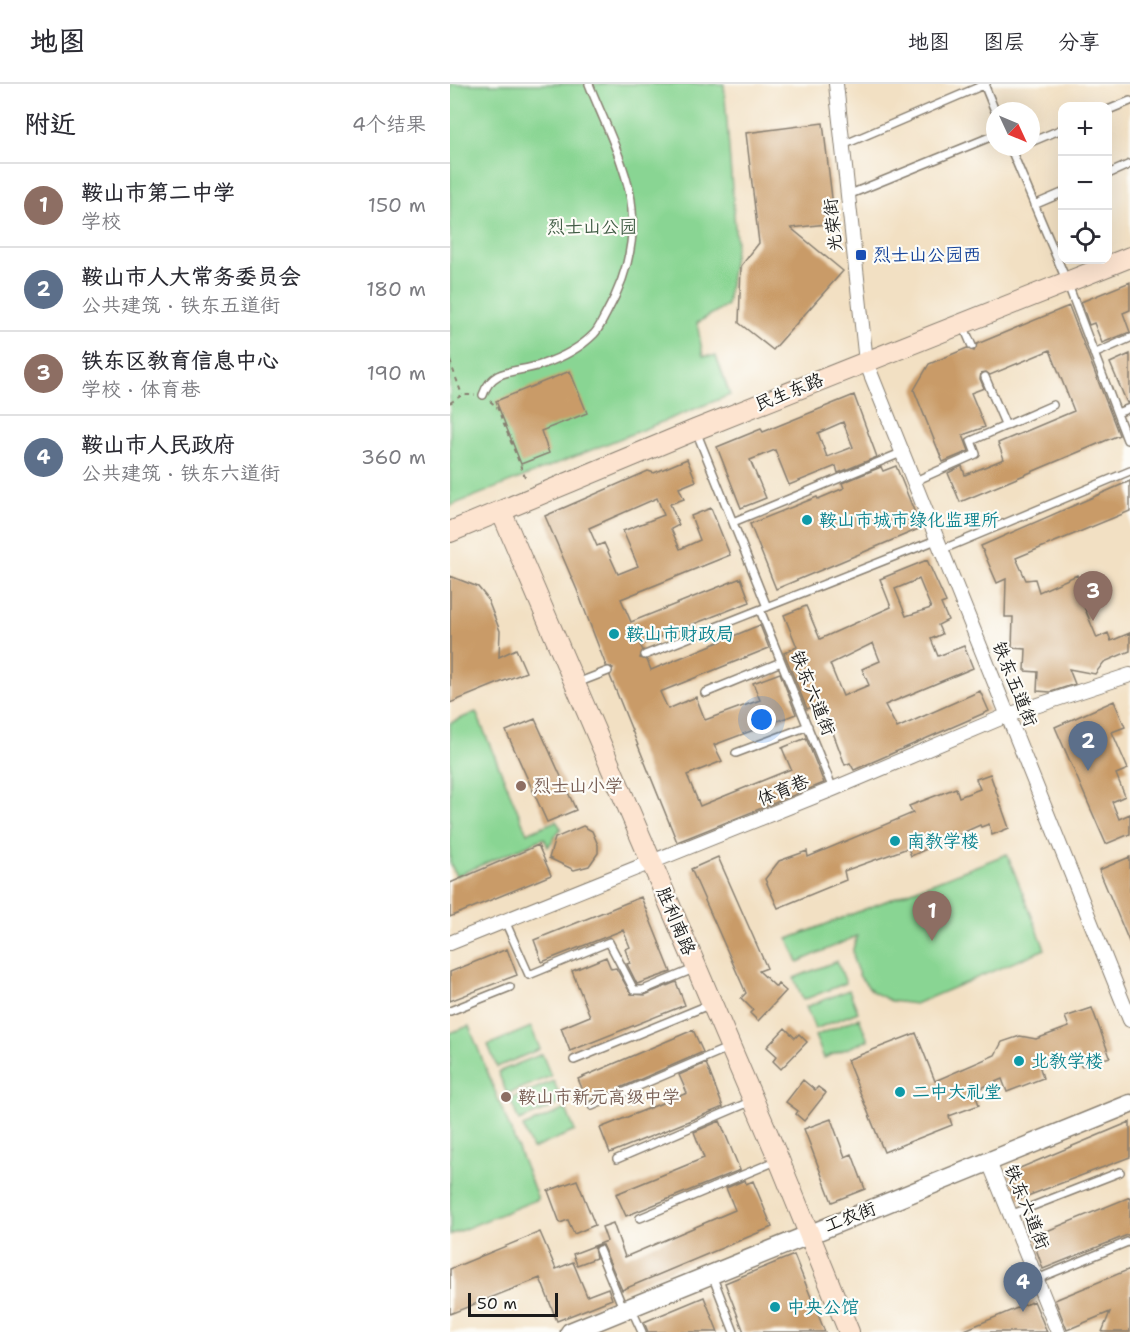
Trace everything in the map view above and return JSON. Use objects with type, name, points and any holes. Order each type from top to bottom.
[{"type":"main road","name":"民生东路","points":[[450,532],[962,322],[1130,257]]},
{"type":"main road","name":"胜利南路","points":[[501,512],[573,685],[779,1160],[849,1332]]},
{"type":"street","name":"光荣街","points":[[836,84],[866,362]]},
{"type":"street","name":"铁东五道街","points":[[866,362],[1130,1020]]},
{"type":"street","name":"体育巷","points":[[450,943],[833,789],[1008,715],[1123,677]]},
{"type":"street","points":[[1123,677],[1130,685]]},
{"type":"street","name":"工农街","points":[[570,1332],[1130,1104]]},
{"type":"street","name":"铁东六道街","points":[[988,1162],[1058,1332]]},
{"type":"lane","points":[[483,395],[488,381],[497,375],[532,368],[562,358],[595,333],[620,289],[631,251],[633,208],[619,158],[589,84]]},
{"type":"lane","points":[[843,145],[985,84],[992,102]]},
{"type":"lane","points":[[1112,108],[1130,101]]},
{"type":"lane","points":[[1040,138],[1058,131]]},
{"type":"lane","points":[[848,195],[986,139]]},
{"type":"lane","points":[[1016,156],[1127,440]]},
{"type":"lane","points":[[1112,172],[1130,164]]},
{"type":"lane","points":[[1034,205],[1058,195]]},
{"type":"lane","points":[[962,322],[972,346]]},
{"type":"lane","points":[[1094,354],[1130,339]]},
{"type":"lane","points":[[985,377],[1006,426]]},
{"type":"lane","points":[[913,482],[976,454],[971,441],[1053,405]]},
{"type":"lane","points":[[1117,413],[1130,408]]},
{"type":"lane","name":"铁东六道街","points":[[695,430],[733,522],[781,662],[833,789]]},
{"type":"lane","points":[[733,522],[901,453]]},
{"type":"lane","points":[[645,655],[763,608],[938,545],[1130,471]]},
{"type":"lane","points":[[705,693],[781,662]]},
{"type":"lane","points":[[573,685],[608,671]]},
{"type":"lane","points":[[736,753],[808,726]]},
{"type":"lane","points":[[505,921],[528,975],[609,942],[634,990],[643,990],[696,968]]},
{"type":"lane","points":[[450,1011],[510,987]]},
{"type":"lane","points":[[574,1060],[711,1004]]},
{"type":"lane","points":[[592,1106],[730,1047]]},
{"type":"lane","points":[[617,1159],[752,1101]]},
{"type":"lane","points":[[640,1218],[779,1160]]},
{"type":"lane","points":[[1010,1215],[1120,1172]]},
{"type":"lane","points":[[1037,1279],[1130,1241]]},
{"type":"lane","points":[[599,1250],[642,1332]]},
{"type":"lane","points":[[712,1275],[734,1332]]},
{"type":"path","points":[[450,361],[462,394]]},
{"type":"path","points":[[450,403],[462,394],[483,395],[497,407],[525,477]]},
{"type":"green space","name":"烈士山公园","points":[[450,84],[724,84],[736,241],[727,305],[697,323],[703,356],[716,356],[730,395],[450,506]]},
{"type":"green space","points":[[476,712],[527,833],[556,821],[561,828],[548,847],[544,838],[456,876],[450,862],[450,723]]},
{"type":"green space","points":[[1007,854],[1045,949],[915,1004],[891,1001],[873,992],[860,977],[854,962],[853,949],[857,936],[798,962],[788,939]]},
{"type":"green space","points":[[837,961],[846,983],[803,1000],[794,978]]},
{"type":"green space","points":[[849,990],[858,1012],[815,1029],[806,1007]]},
{"type":"green space","points":[[859,1018],[868,1040],[824,1058],[815,1036]]},
{"type":"green space","points":[[469,1026],[538,1199],[450,1235],[450,1033]]},
{"type":"green space","points":[[531,1027],[540,1049],[497,1067],[488,1045]]},
{"type":"green space","points":[[542,1054],[551,1076],[507,1094],[498,1072]]},
{"type":"green space","points":[[554,1081],[562,1103],[519,1121],[510,1099]]},
{"type":"green space","points":[[566,1109],[575,1131],[532,1149],[523,1127]]},
{"type":"building","points":[[823,123],[835,223],[791,228],[843,271],[773,350],[739,323],[741,266],[759,243],[746,133]]},
{"type":"building","points":[[1130,282],[1130,310],[1123,313],[1130,332],[1102,343],[1094,323],[1089,325],[1081,302]]},
{"type":"building","points":[[1069,306],[1119,435],[960,502],[948,473],[962,466],[965,475],[1004,459],[998,443],[1074,411],[1050,350],[990,375],[986,372],[981,373],[980,379],[984,388],[971,393],[985,427],[963,435],[969,451],[943,462],[914,390],[929,364],[967,348],[974,351],[977,344]]},
{"type":"building","points":[[1130,354],[1130,402],[1127,403],[1110,363]]},
{"type":"building","points":[[570,371],[587,413],[541,431],[549,453],[521,464],[496,401]]},
{"type":"building","points":[[854,395],[877,457],[838,473],[836,466],[789,485],[775,450],[750,460],[766,498],[741,508],[717,447],[761,429],[763,432]],"holes":[[[843,422],[853,447],[827,457],[818,433]]]},
{"type":"building","points":[[687,459],[696,481],[679,488],[684,499],[670,504],[679,525],[671,529],[680,549],[700,540],[691,516],[711,508],[730,555],[621,599],[631,622],[741,578],[750,602],[640,645],[643,650],[640,658],[647,660],[651,670],[760,625],[769,648],[660,692],[668,709],[696,697],[705,720],[760,700],[753,683],[780,673],[796,714],[714,745],[722,761],[687,775],[700,806],[791,769],[782,748],[806,738],[824,783],[677,842],[610,676],[613,668],[606,666],[545,516],[648,471],[654,473]],"holes":[[[657,498],[664,515],[623,531],[638,566],[618,574],[604,543],[597,546],[589,528]]]},
{"type":"building","points":[[896,466],[921,528],[776,589],[750,524],[844,488],[842,483],[881,467],[883,471]]},
{"type":"building","points":[[1130,481],[1130,511],[1016,558],[1026,580],[1035,579],[1039,592],[1077,575],[1085,595],[1080,597],[1097,638],[1108,633],[1111,641],[1130,633],[1130,651],[1104,662],[1095,674],[1069,669],[1075,684],[1051,692],[1037,691],[1038,672],[1025,671],[1026,649],[1012,648],[1013,617],[1005,617],[1006,579],[997,583],[981,546]]},
{"type":"building","points":[[927,560],[946,602],[941,604],[948,620],[938,625],[942,634],[931,639],[938,656],[964,646],[973,668],[885,705],[897,728],[980,691],[989,711],[854,770],[850,763],[845,765],[822,703],[807,709],[784,653],[797,647],[784,615],[806,606],[820,639],[891,607],[880,579]],"holes":[[[919,579],[931,608],[906,616],[895,589]],[[873,643],[880,661],[862,669],[869,685],[843,696],[830,664]]]},
{"type":"building","points":[[450,576],[478,587],[487,598],[500,631],[499,657],[516,649],[526,672],[450,703]]},
{"type":"building","points":[[1114,701],[1125,727],[1112,732],[1128,769],[1116,774],[1125,796],[1112,802],[1119,819],[1130,814],[1130,834],[1106,844],[1055,727]]},
{"type":"building","points":[[535,719],[576,810],[547,822],[506,731]]},
{"type":"building","name":"南教学楼","points":[[990,774],[1009,828],[992,835],[989,824],[981,827],[980,825],[911,856],[908,848],[844,871],[846,880],[778,908],[765,879],[779,861],[807,851],[808,857],[913,813],[909,806],[956,788],[959,797],[980,789],[976,779]]},
{"type":"building","points":[[583,826],[592,831],[598,845],[598,853],[589,866],[574,870],[549,858],[555,838]]},
{"type":"building","points":[[538,845],[551,875],[450,917],[450,883]]},
{"type":"building","points":[[718,857],[767,968],[759,971],[776,987],[778,984],[786,991],[758,1021],[750,1013],[753,1010],[741,998],[746,993],[691,869]]},
{"type":"building","points":[[1130,857],[1130,944],[1099,870]]},
{"type":"building","points":[[641,897],[671,972],[637,984],[627,964],[630,963],[625,949],[630,947],[623,930],[542,962],[534,940]]},
{"type":"building","points":[[507,949],[517,975],[450,1001],[450,972]]},
{"type":"building","points":[[606,957],[611,969],[616,968],[631,994],[645,995],[676,982],[685,1005],[570,1051],[561,1028],[590,1016],[572,971]]},
{"type":"building","points":[[1092,1008],[1110,1057],[1081,1066],[1077,1054],[1040,1068],[1043,1078],[1007,1092],[1002,1079],[974,1091],[979,1105],[949,1116],[952,1125],[884,1152],[847,1060],[916,1033],[935,1081],[995,1055],[1002,1042],[1020,1036],[1036,1039],[1069,1027],[1065,1017]]},
{"type":"building","points":[[785,1028],[795,1038],[799,1034],[807,1042],[781,1069],[773,1061],[777,1056],[767,1047]]},
{"type":"building","points":[[693,1030],[703,1052],[588,1102],[578,1079]]},
{"type":"building","points":[[706,1063],[723,1107],[610,1153],[600,1128],[687,1093],[679,1075]]},
{"type":"building","points":[[803,1080],[815,1090],[818,1087],[826,1093],[804,1121],[796,1114],[798,1111],[786,1102]]},
{"type":"building","points":[[831,1119],[845,1157],[852,1154],[865,1189],[832,1202],[804,1129]]},
{"type":"building","points":[[720,1121],[740,1170],[626,1216],[616,1194],[704,1158],[694,1132]]},
{"type":"building","points":[[1130,1122],[1130,1157],[1017,1200],[1008,1173]]},
{"type":"building","points":[[577,1180],[595,1225],[574,1234],[568,1220],[560,1223],[548,1191]]},
{"type":"building","points":[[745,1180],[746,1184],[753,1181],[772,1227],[622,1290],[602,1245],[594,1247],[596,1258],[577,1265],[573,1254],[607,1241],[602,1227],[613,1223],[625,1257],[735,1210],[726,1188]]},
{"type":"building","points":[[1130,1197],[1130,1234],[1043,1269],[1032,1237]]},
{"type":"building","points":[[540,1232],[556,1269],[573,1262],[587,1296],[608,1288],[612,1299],[557,1321],[540,1278],[450,1314],[450,1269]]},
{"type":"building","name":"中央公馆","points":[[794,1255],[825,1332],[744,1332],[725,1283]]},
{"type":"building","points":[[1130,1269],[1130,1332],[1102,1332],[1110,1312],[1067,1330],[1055,1300]]},
{"type":"building","points":[[704,1297],[718,1332],[648,1332],[644,1322]]},
{"type":"building","points":[[1034,1301],[1047,1332],[960,1332]]},
{"type":"place","name":"烈士山公园西","points":[[861,255]]},
{"type":"place","name":"鞍山市城市绿化监理所","points":[[807,520]]},
{"type":"place","name":"铁东区教育信息中心","points":[[1093,621]]},
{"type":"place","name":"鞍山市财政局","points":[[614,634]]},
{"type":"place","name":"鞍山市人大常务委员会","points":[[1088,771]]},
{"type":"place","name":"烈士山小学","points":[[521,786]]},
{"type":"place","name":"南教学楼","points":[[895,841]]},
{"type":"place","name":"鞍山市第二中学","points":[[932,941]]},
{"type":"place","name":"北教学楼","points":[[1019,1061]]},
{"type":"place","name":"二中大礼堂","points":[[900,1092]]},
{"type":"place","name":"鞍山市新元高级中学","points":[[506,1097]]},
{"type":"place","name":"中央公馆","points":[[775,1307]]},
{"type":"place","name":"鞍山市人民政府","points":[[1023,1312]]}]
